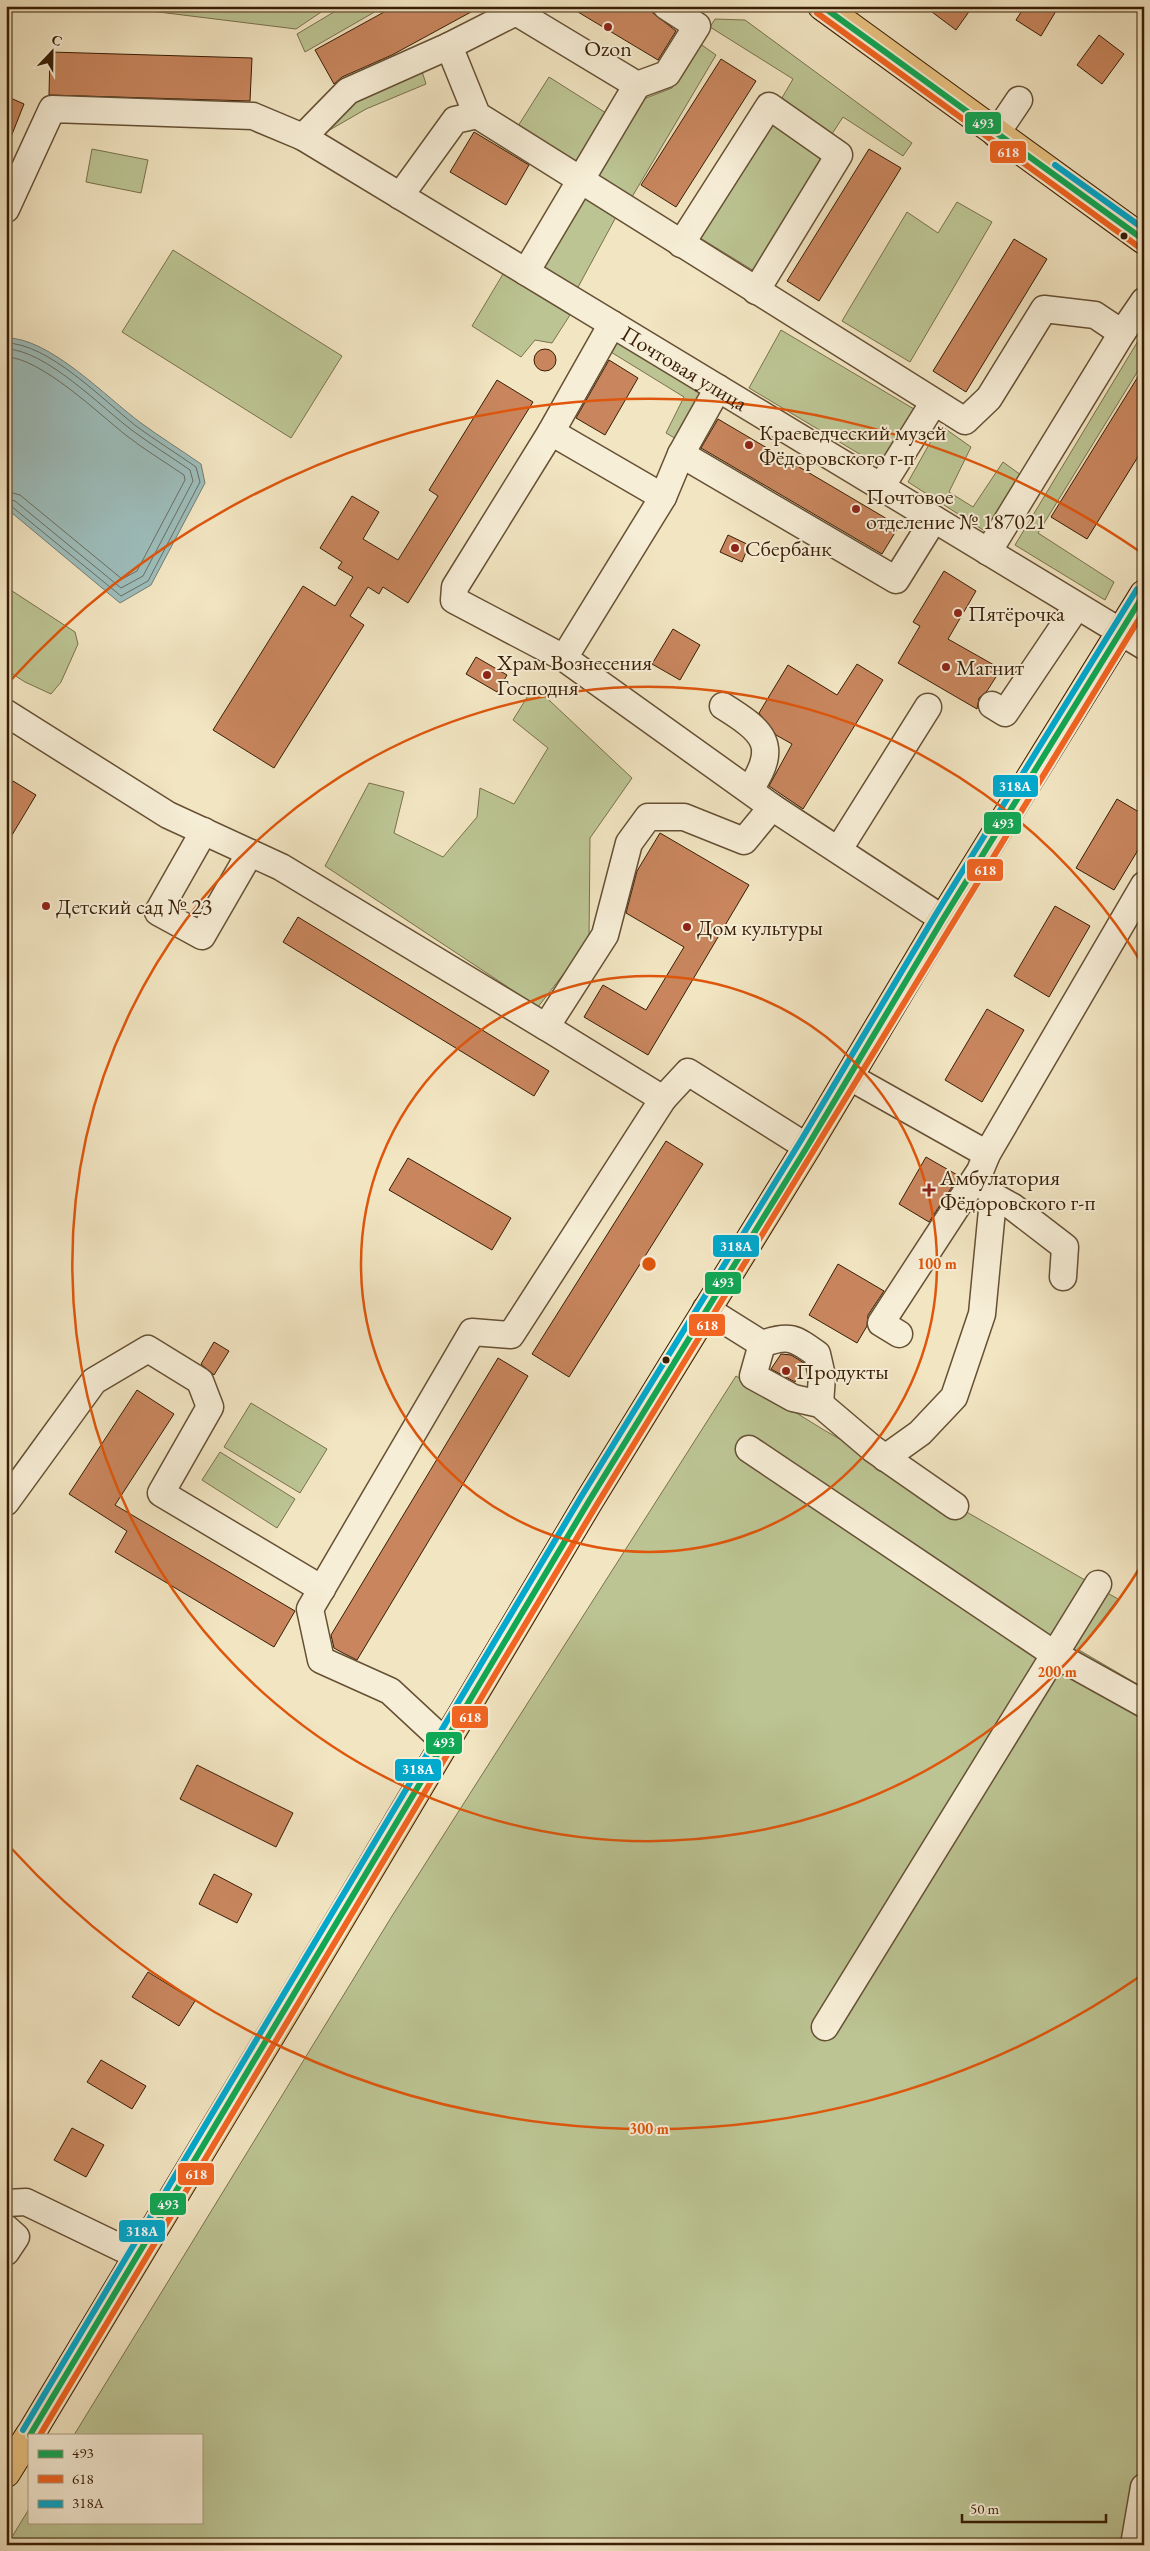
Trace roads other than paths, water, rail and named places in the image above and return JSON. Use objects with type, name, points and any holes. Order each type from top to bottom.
[{"type":"main road","points":[[822,6],[1144,240]]},
{"type":"main road","points":[[30,2434],[446,1743],[589,1500],[850,1077],[1144,594]]},
{"type":"main road","points":[[6,2473],[28,2437]]},
{"type":"street","points":[[526,272],[637,85],[667,74],[697,26],[666,6]]},
{"type":"street","points":[[303,137],[348,91],[449,46],[516,12],[637,85]]},
{"type":"street","points":[[449,46],[477,115],[965,421],[988,398],[1044,309],[1095,315],[1122,332]]},
{"type":"street","points":[[996,134],[1019,100]]},
{"type":"street","points":[[681,244],[769,106],[839,155],[756,291]]},
{"type":"street","name":"Почтовая улица","points":[[6,209],[52,109],[253,116],[303,137],[1144,646]]},
{"type":"street","points":[[400,196],[454,120],[477,115]]},
{"type":"street","points":[[988,552],[1122,332],[1144,301]]},
{"type":"street","points":[[612,324],[551,432],[455,587],[454,600],[564,658],[772,806],[944,920]]},
{"type":"street","points":[[564,658],[662,497],[680,454],[718,388]]},
{"type":"street","points":[[881,487],[934,402]]},
{"type":"street","points":[[551,432],[662,497]]},
{"type":"street","points":[[680,454],[896,580],[934,519]]},
{"type":"street","points":[[992,705],[1005,713],[1077,606]]},
{"type":"street","points":[[723,706],[748,721],[760,735],[766,752],[763,770],[750,790]]},
{"type":"street","points":[[839,849],[928,707]]},
{"type":"street","points":[[6,713],[168,815],[282,867],[664,1098]]},
{"type":"street","points":[[546,1026],[605,935],[629,843],[648,817],[684,817],[744,841],[772,806]]},
{"type":"street","points":[[204,831],[158,912],[202,936],[250,853]]},
{"type":"street","points":[[899,1334],[881,1324],[982,1165],[1144,885]]},
{"type":"street","points":[[446,1743],[390,1691],[321,1660],[310,1609],[472,1332],[510,1335],[664,1098],[688,1072],[807,1147]]},
{"type":"street","points":[[850,1077],[982,1165],[996,1197],[1014,1207],[1065,1247],[1063,1277]]},
{"type":"street","points":[[885,1458],[920,1433],[954,1397],[982,1314],[992,1210],[996,1197]]},
{"type":"street","points":[[706,1309],[762,1344]]},
{"type":"street","points":[[762,1344],[780,1337],[796,1339],[817,1354],[822,1376],[820,1404]]},
{"type":"street","points":[[762,1344],[753,1376],[793,1398],[820,1404],[885,1458],[955,1506]]},
{"type":"street","points":[[6,1502],[94,1381],[148,1349],[200,1381],[210,1407],[161,1493],[322,1589]]},
{"type":"street","points":[[749,1449],[1054,1654],[1144,1704]]},
{"type":"street","points":[[825,2027],[1098,1584]]},
{"type":"street","points":[[6,2203],[26,2202],[138,2256]]},
{"type":"street","points":[[6,2228],[16,2237],[6,2252]]},
{"type":"street","points":[[1134,2545],[1144,2488]]},
{"type":"water","points":[[6,338],[23,340],[59,358],[141,423],[201,464],[205,483],[151,585],[120,603],[6,508]]},
{"type":"place","name":"Ozon","points":[[608,27]]},
{"type":"place","name":"Краеведческий музей Фёдоровского г-п","points":[[749,445]]},
{"type":"place","name":"Почтовое отделение № 187021","points":[[856,509]]},
{"type":"place","name":"Сбербанк","points":[[735,548]]},
{"type":"place","name":"Пятёрочка","points":[[958,613]]},
{"type":"place","name":"Магнит","points":[[946,667]]},
{"type":"place","name":"Храм Вознесения Господня","points":[[487,675]]},
{"type":"place","name":"Детский сад № 23","points":[[46,906]]},
{"type":"place","name":"Дом культуры","points":[[687,927]]},
{"type":"place","name":"Амбулатория Фёдоровского г-п","points":[[929,1190]]},
{"type":"place","name":"Продукты","points":[[786,1371]]}]
